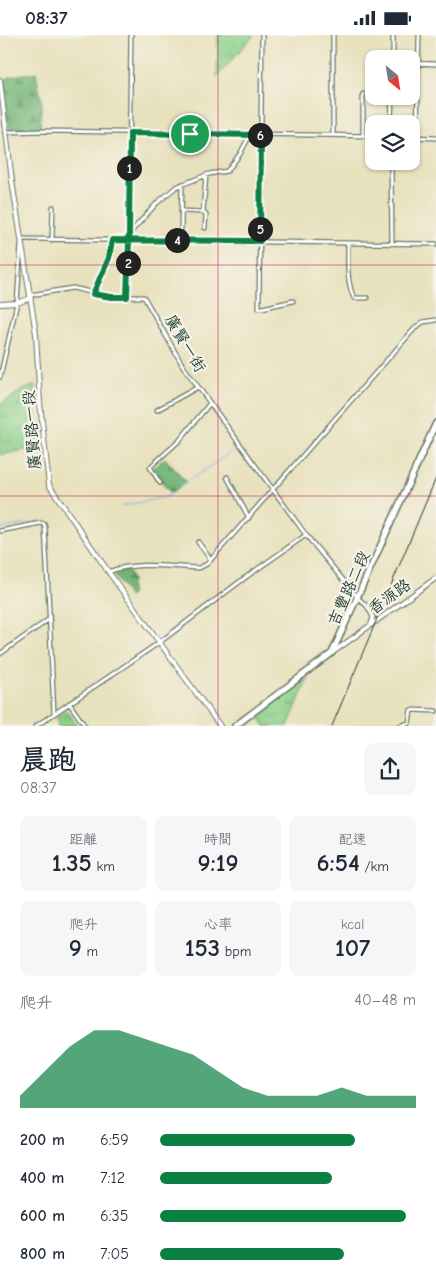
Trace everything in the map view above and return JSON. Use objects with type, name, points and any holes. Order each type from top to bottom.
[{"type":"main road","name":"吉豐路二段","points":[[235,726],[332,653],[436,423]]},
{"type":"street","points":[[0,304],[17,303],[30,296],[73,288],[111,297],[127,297],[131,35]]},
{"type":"street","points":[[262,35],[260,308],[293,301]]},
{"type":"street","points":[[332,35],[333,135]]},
{"type":"street","points":[[393,35],[393,50]]},
{"type":"street","points":[[418,50],[419,35]]},
{"type":"street","points":[[420,63],[436,64]]},
{"type":"street","name":"廣賢路一段","points":[[0,80],[21,241],[38,348],[40,403],[49,485],[108,572],[220,726]]},
{"type":"street","points":[[6,132],[363,136],[363,94]]},
{"type":"street","points":[[129,235],[163,197],[176,187],[206,175],[227,171],[240,154],[250,135]]},
{"type":"street","points":[[420,137],[436,138]]},
{"type":"street","points":[[391,170],[392,243]]},
{"type":"street","points":[[205,228],[206,215],[203,211],[206,175]]},
{"type":"street","points":[[179,240],[182,184]]},
{"type":"street","points":[[52,240],[53,207]]},
{"type":"street","points":[[181,211],[203,211]]},
{"type":"street","points":[[93,294],[109,258],[112,240]]},
{"type":"street","points":[[0,377],[17,303],[21,241],[179,240],[436,244]]},
{"type":"street","points":[[348,243],[351,292],[354,298],[367,298]]},
{"type":"street","name":"廣賢一街","points":[[127,297],[144,297],[176,356],[272,490],[306,535],[358,598],[367,606],[373,617],[371,625]]},
{"type":"street","points":[[108,572],[134,565],[199,568],[211,560],[416,327],[423,322],[436,320]]},
{"type":"street","points":[[157,410],[198,387]]},
{"type":"street","points":[[160,483],[150,467],[179,441],[210,403]]},
{"type":"street","points":[[227,477],[249,518]]},
{"type":"street","points":[[0,531],[44,524],[54,713]]},
{"type":"street","points":[[36,726],[160,642],[246,577],[306,535]]},
{"type":"street","points":[[198,542],[211,560]]},
{"type":"street","name":"香源路","points":[[332,653],[436,578]]},
{"type":"street","points":[[0,654],[49,620]]},
{"type":"street","points":[[69,703],[85,726]]},
{"type":"street","points":[[399,726],[409,723],[411,710],[436,711]]},
{"type":"green space","points":[[218,35],[254,35],[217,77]]},
{"type":"green space","points":[[36,72],[42,103],[40,129],[9,129],[2,81],[12,76]]},
{"type":"green space","points":[[35,385],[36,448],[0,455],[0,405],[21,391]]},
{"type":"green space","points":[[165,458],[186,482],[170,493],[152,469]]},
{"type":"green space","points":[[128,570],[133,582],[130,585],[132,594],[129,597],[114,575],[120,571]]},
{"type":"green space","points":[[308,678],[288,726],[265,726],[257,714]]},
{"type":"green space","points":[[67,710],[77,726],[58,726],[57,716]]},
{"type":"waterway","points":[[122,506],[166,497],[238,447]]},
{"type":"waterway","points":[[0,529],[43,521]]},
{"type":"railway","points":[[332,726],[436,478]]},
{"type":"route","points":[[190,134],[130,133],[129,240],[127,297],[93,294],[109,258],[112,240],[129,240],[179,240],[260,241],[261,135],[190,134]]}]
